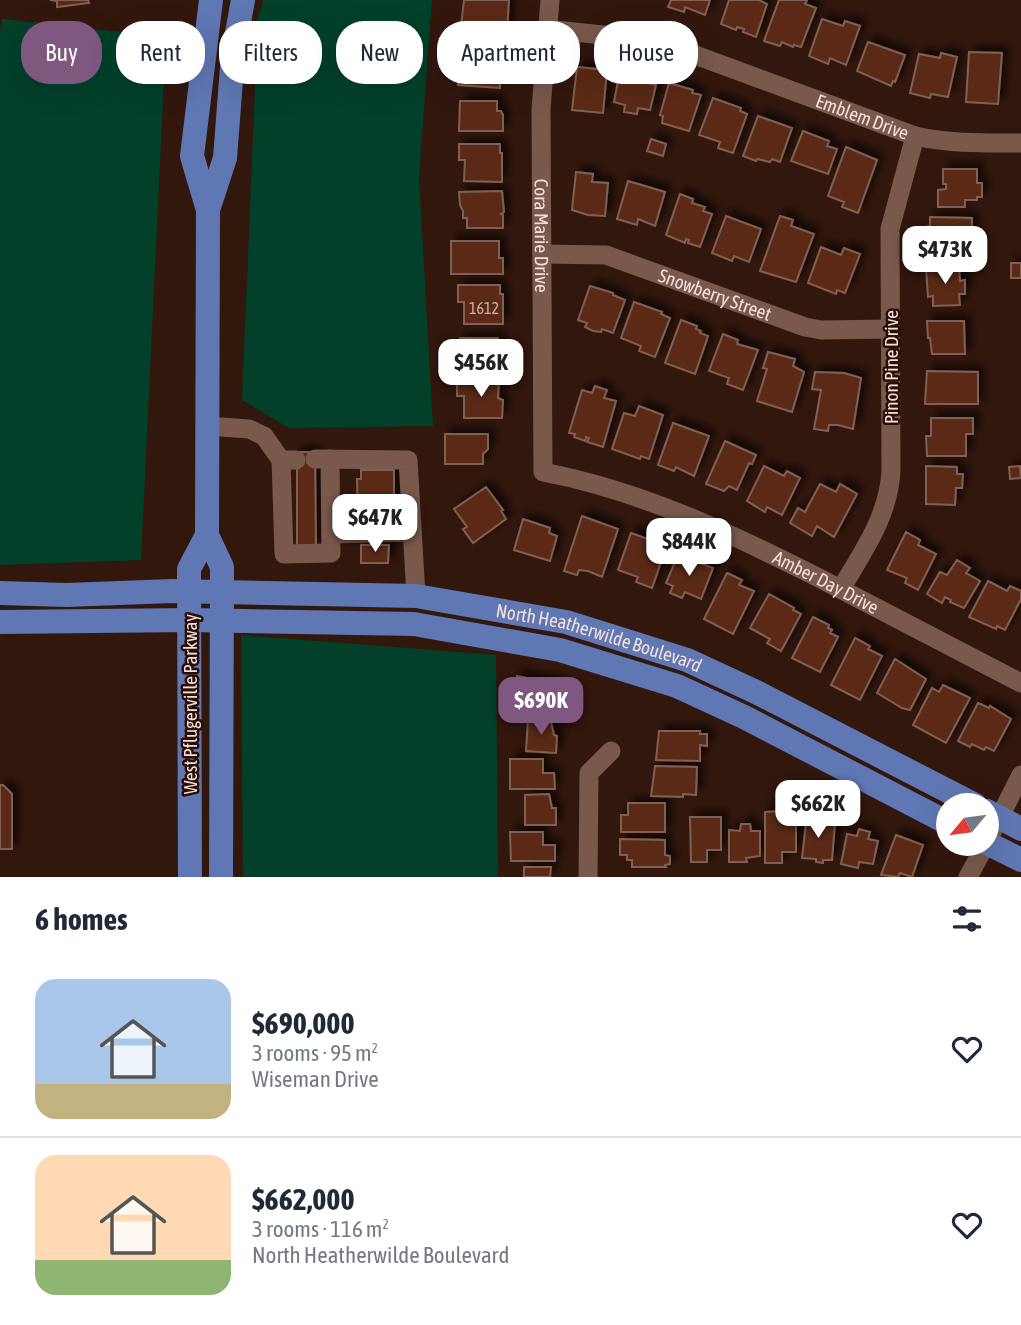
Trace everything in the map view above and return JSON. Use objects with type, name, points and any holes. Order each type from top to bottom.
[{"type":"main road","name":"West Pflugerville Parkway","points":[[211,0],[192,156],[208,210],[207,535],[222,567],[220,877]]},
{"type":"main road","name":"West Pflugerville Parkway","points":[[208,210],[225,158],[233,54],[243,0]]},
{"type":"main road","name":"West Pflugerville Parkway","points":[[190,877],[189,569],[207,535]]},
{"type":"main road","name":"North Heatherwilde Boulevard","points":[[0,593],[222,592],[416,596],[566,622],[687,660],[756,691],[952,793]]},
{"type":"main road","points":[[385,623],[415,606],[416,596]]},
{"type":"main road","name":"North Heatherwilde Boulevard","points":[[0,622],[221,620],[414,624],[560,650],[677,687],[744,717],[936,817]]},
{"type":"main road","points":[[999,849],[1021,860]]},
{"type":"street","name":"Cora Marie Drive","points":[[548,21],[550,0]]},
{"type":"street","name":"Emblem Drive","points":[[580,33],[621,37],[687,52],[915,136],[932,140],[1021,143]]},
{"type":"street","name":"Cora Marie Drive","points":[[543,84],[543,472]]},
{"type":"street","name":"Pinon Pine Drive","points":[[841,589],[876,530],[889,497],[890,229],[915,136]]},
{"type":"street","name":"Snowberry Street","points":[[541,254],[606,255],[805,327],[832,330],[890,329]]},
{"type":"street","points":[[207,426],[249,429],[305,460],[408,460],[416,596]]},
{"type":"street","points":[[305,460],[331,534],[331,553],[284,554],[305,460]]},
{"type":"street","name":"Amber Day Drive","points":[[543,472],[623,491],[745,540],[1021,683]]},
{"type":"street","points":[[331,534],[412,532]]},
{"type":"street","points":[[588,877],[589,773],[611,751]]},
{"type":"street","points":[[1003,819],[1021,775]]},
{"type":"street","points":[[968,877],[980,856]]},
{"type":"green space","points":[[263,0],[432,0],[419,177],[433,426],[289,428],[242,400],[255,84],[322,84],[322,21],[258,21]]},
{"type":"green space","points":[[2,19],[21,21],[21,84],[102,84],[102,30],[116,32],[116,84],[164,84],[141,560],[0,565]]},
{"type":"green space","points":[[241,635],[496,655],[498,877],[243,877]]},
{"type":"building","points":[[50,0],[88,0],[89,3],[57,7],[57,1]]},
{"type":"building","points":[[464,0],[509,0],[508,21],[462,21]]},
{"type":"building","points":[[671,0],[710,0],[705,15],[685,7],[684,12],[668,7]]},
{"type":"building","points":[[729,0],[759,0],[767,4],[756,37],[743,32],[744,29],[737,27],[736,30],[721,24]]},
{"type":"building","points":[[779,0],[807,0],[805,4],[816,8],[801,47],[782,42],[780,46],[764,41]]},
{"type":"building","points":[[822,19],[843,26],[845,21],[860,26],[846,65],[830,58],[828,64],[809,56]]},
{"type":"building","points":[[868,42],[905,55],[891,86],[857,71]]},
{"type":"building","points":[[969,52],[1002,53],[998,104],[966,102]]},
{"type":"building","points":[[941,53],[957,57],[948,97],[931,94],[930,98],[910,93],[919,54],[940,58]]},
{"type":"building","points":[[580,67],[594,69],[594,84],[606,84],[603,113],[572,110],[575,84],[580,84]]},
{"type":"building","points":[[500,84],[500,88],[458,85]]},
{"type":"building","points":[[617,84],[656,85],[650,110],[638,108],[637,114],[624,112],[625,105],[614,102]]},
{"type":"building","points":[[669,84],[693,90],[692,93],[701,95],[689,131],[662,123],[663,116],[660,115]]},
{"type":"building","points":[[713,98],[741,108],[740,111],[747,114],[733,153],[718,148],[720,142],[699,135]]},
{"type":"building","points":[[460,101],[497,101],[497,111],[501,111],[503,115],[503,131],[459,131]]},
{"type":"building","points":[[758,116],[792,128],[780,162],[772,159],[770,162],[756,161],[743,156]]},
{"type":"building","points":[[803,131],[829,141],[827,146],[837,149],[828,174],[791,161]]},
{"type":"building","points":[[651,139],[666,144],[663,156],[647,151]]},
{"type":"building","points":[[459,144],[500,144],[502,182],[464,181],[465,160],[459,160]]},
{"type":"building","points":[[846,147],[877,160],[858,213],[842,207],[844,202],[828,196]]},
{"type":"building","points":[[943,169],[977,169],[977,183],[982,183],[982,197],[965,200],[965,207],[938,207],[938,190],[946,189],[946,184],[943,184]]},
{"type":"building","points":[[576,172],[593,174],[592,182],[608,183],[605,216],[572,210]]},
{"type":"building","points":[[628,181],[665,192],[655,226],[638,219],[637,225],[617,219]]},
{"type":"building","points":[[502,191],[503,228],[467,228],[467,218],[463,218],[459,192]]},
{"type":"building","points":[[680,194],[693,199],[692,203],[705,207],[703,211],[712,214],[700,247],[688,243],[689,240],[686,239],[685,243],[666,235]]},
{"type":"building","points":[[726,216],[761,229],[749,262],[734,256],[732,261],[712,253]]},
{"type":"building","points":[[780,216],[793,220],[791,226],[814,234],[796,282],[760,271]]},
{"type":"building","points":[[930,217],[972,218],[972,233],[966,233],[966,256],[928,255]]},
{"type":"building","points":[[451,241],[499,241],[503,274],[451,274]]},
{"type":"building","points":[[821,247],[841,255],[844,248],[860,254],[845,293],[837,290],[836,294],[808,283]]},
{"type":"building","points":[[1011,263],[1021,263],[1021,278],[1011,278]]},
{"type":"building","points":[[959,267],[960,281],[965,280],[965,294],[959,294],[960,305],[933,306],[933,296],[928,297],[926,268]]},
{"type":"building","points":[[458,285],[500,285],[500,294],[503,294],[503,324],[464,324],[464,302],[458,302]]},
{"type":"building","points":[[590,286],[625,300],[613,333],[602,329],[601,332],[593,331],[585,327],[587,323],[578,320]]},
{"type":"building","points":[[634,302],[662,312],[661,314],[670,318],[655,357],[639,351],[641,346],[621,338]]},
{"type":"building","points":[[681,320],[697,326],[696,329],[701,331],[700,333],[708,336],[695,374],[665,363]]},
{"type":"building","points":[[927,321],[964,321],[965,354],[932,354]]},
{"type":"building","points":[[723,334],[738,340],[737,344],[758,350],[743,390],[727,384],[729,378],[709,371]]},
{"type":"building","points":[[460,338],[498,338],[498,347],[504,353],[504,369],[460,369]]},
{"type":"building","points":[[768,352],[795,359],[793,366],[804,372],[792,412],[757,401],[767,369],[763,368]]},
{"type":"building","points":[[927,371],[978,372],[978,404],[925,404]]},
{"type":"building","points":[[815,372],[844,373],[861,378],[853,429],[829,425],[828,431],[814,429],[821,390],[812,389]]},
{"type":"building","points":[[457,381],[499,381],[498,398],[503,400],[502,418],[464,418],[464,396],[457,396]]},
{"type":"building","points":[[595,386],[607,390],[604,398],[616,401],[603,447],[587,442],[589,438],[586,437],[585,441],[569,433],[582,390],[592,393]]},
{"type":"building","points":[[639,406],[663,415],[649,459],[641,456],[640,459],[612,449],[624,413],[635,416]]},
{"type":"building","points":[[931,418],[973,418],[973,434],[966,434],[966,456],[927,456],[926,436],[931,436]]},
{"type":"building","points":[[673,423],[709,436],[694,476],[676,467],[674,471],[658,465]]},
{"type":"building","points":[[445,434],[488,434],[488,449],[483,454],[483,464],[445,464]]},
{"type":"building","points":[[725,441],[756,455],[752,464],[749,463],[737,490],[729,486],[724,491],[706,484]]},
{"type":"building","points":[[297,452],[315,452],[316,546],[297,546]]},
{"type":"building","points":[[764,466],[784,476],[787,471],[800,478],[782,515],[767,507],[765,512],[747,501]]},
{"type":"building","points":[[926,466],[957,467],[957,474],[963,474],[962,488],[956,488],[955,505],[926,504]]},
{"type":"building","points":[[1020,466],[1021,478],[1010,479],[1009,467]]},
{"type":"building","points":[[361,470],[394,470],[394,522],[358,521],[357,479],[361,479]]},
{"type":"building","points":[[820,484],[836,492],[840,484],[857,494],[834,537],[817,526],[812,536],[790,523],[798,508],[805,512]]},
{"type":"building","points":[[486,487],[503,510],[501,511],[506,519],[473,543],[463,529],[467,527],[454,509]]},
{"type":"building","points":[[582,516],[618,529],[602,577],[588,571],[579,570],[577,575],[564,571]]},
{"type":"building","points":[[523,519],[550,528],[549,533],[557,536],[550,561],[514,550]]},
{"type":"building","points":[[906,532],[920,540],[918,545],[936,554],[918,590],[905,583],[907,578],[887,570]]},
{"type":"building","points":[[631,533],[666,548],[652,588],[636,582],[638,577],[618,570]]},
{"type":"building","points":[[361,545],[389,545],[388,563],[361,563]]},
{"type":"building","points":[[678,555],[713,568],[701,599],[685,592],[682,598],[670,593],[673,586],[666,583]]},
{"type":"building","points":[[957,560],[970,568],[966,573],[980,581],[964,608],[945,597],[942,603],[927,594],[940,572],[947,575]]},
{"type":"building","points":[[727,573],[742,580],[739,585],[754,591],[733,634],[704,619]]},
{"type":"building","points":[[988,581],[1007,591],[1010,586],[1021,591],[1021,599],[1005,630],[997,626],[996,629],[969,617]]},
{"type":"building","points":[[769,594],[801,614],[781,651],[767,643],[770,639],[750,628]]},
{"type":"building","points":[[813,617],[829,625],[828,628],[832,630],[830,633],[838,637],[820,672],[792,658]]},
{"type":"building","points":[[855,638],[882,656],[860,700],[831,685]]},
{"type":"building","points":[[895,659],[926,679],[910,710],[877,693]]},
{"type":"building","points":[[517,676],[561,685],[558,697],[570,700],[566,716],[517,706],[521,687],[515,686]]},
{"type":"building","points":[[943,685],[970,698],[946,743],[913,725],[932,688],[939,692]]},
{"type":"building","points":[[978,703],[989,708],[990,706],[1011,719],[994,751],[972,744],[970,747],[958,741]]},
{"type":"building","points":[[528,720],[551,722],[554,735],[557,736],[556,753],[526,751]]},
{"type":"building","points":[[659,731],[700,731],[700,734],[707,734],[707,746],[700,745],[700,761],[656,760]]},
{"type":"building","points":[[510,759],[543,759],[543,773],[554,773],[555,789],[510,789]]},
{"type":"building","points":[[655,766],[697,767],[696,795],[651,796]]},
{"type":"building","points":[[0,785],[12,794],[12,849],[0,849]]},
{"type":"building","points":[[549,794],[552,808],[556,808],[556,825],[525,825],[525,795]]},
{"type":"building","points":[[628,803],[665,803],[665,832],[621,832],[621,815],[628,815]]},
{"type":"building","points":[[784,806],[796,806],[796,852],[782,852],[782,863],[765,863],[765,812],[784,811]]},
{"type":"building","points":[[807,815],[817,816],[817,821],[835,823],[832,860],[823,860],[823,863],[816,862],[816,859],[802,858]]},
{"type":"building","points":[[690,817],[721,817],[721,850],[707,850],[707,862],[691,862]]},
{"type":"building","points":[[741,824],[750,824],[751,831],[760,831],[760,856],[746,858],[747,862],[729,862],[729,830],[740,831]]},
{"type":"building","points":[[859,829],[870,832],[868,839],[878,841],[873,864],[859,862],[858,868],[841,864],[847,834],[857,836]]},
{"type":"building","points":[[510,832],[543,832],[543,845],[555,845],[555,861],[511,861]]},
{"type":"building","points":[[896,835],[923,845],[912,877],[900,873],[898,877],[881,875]]},
{"type":"building","points":[[620,839],[665,840],[665,855],[670,856],[670,864],[665,865],[666,867],[632,867],[632,860],[627,860],[627,855],[620,855]]},
{"type":"building","points":[[524,867],[551,867],[550,877],[524,877]]}]
